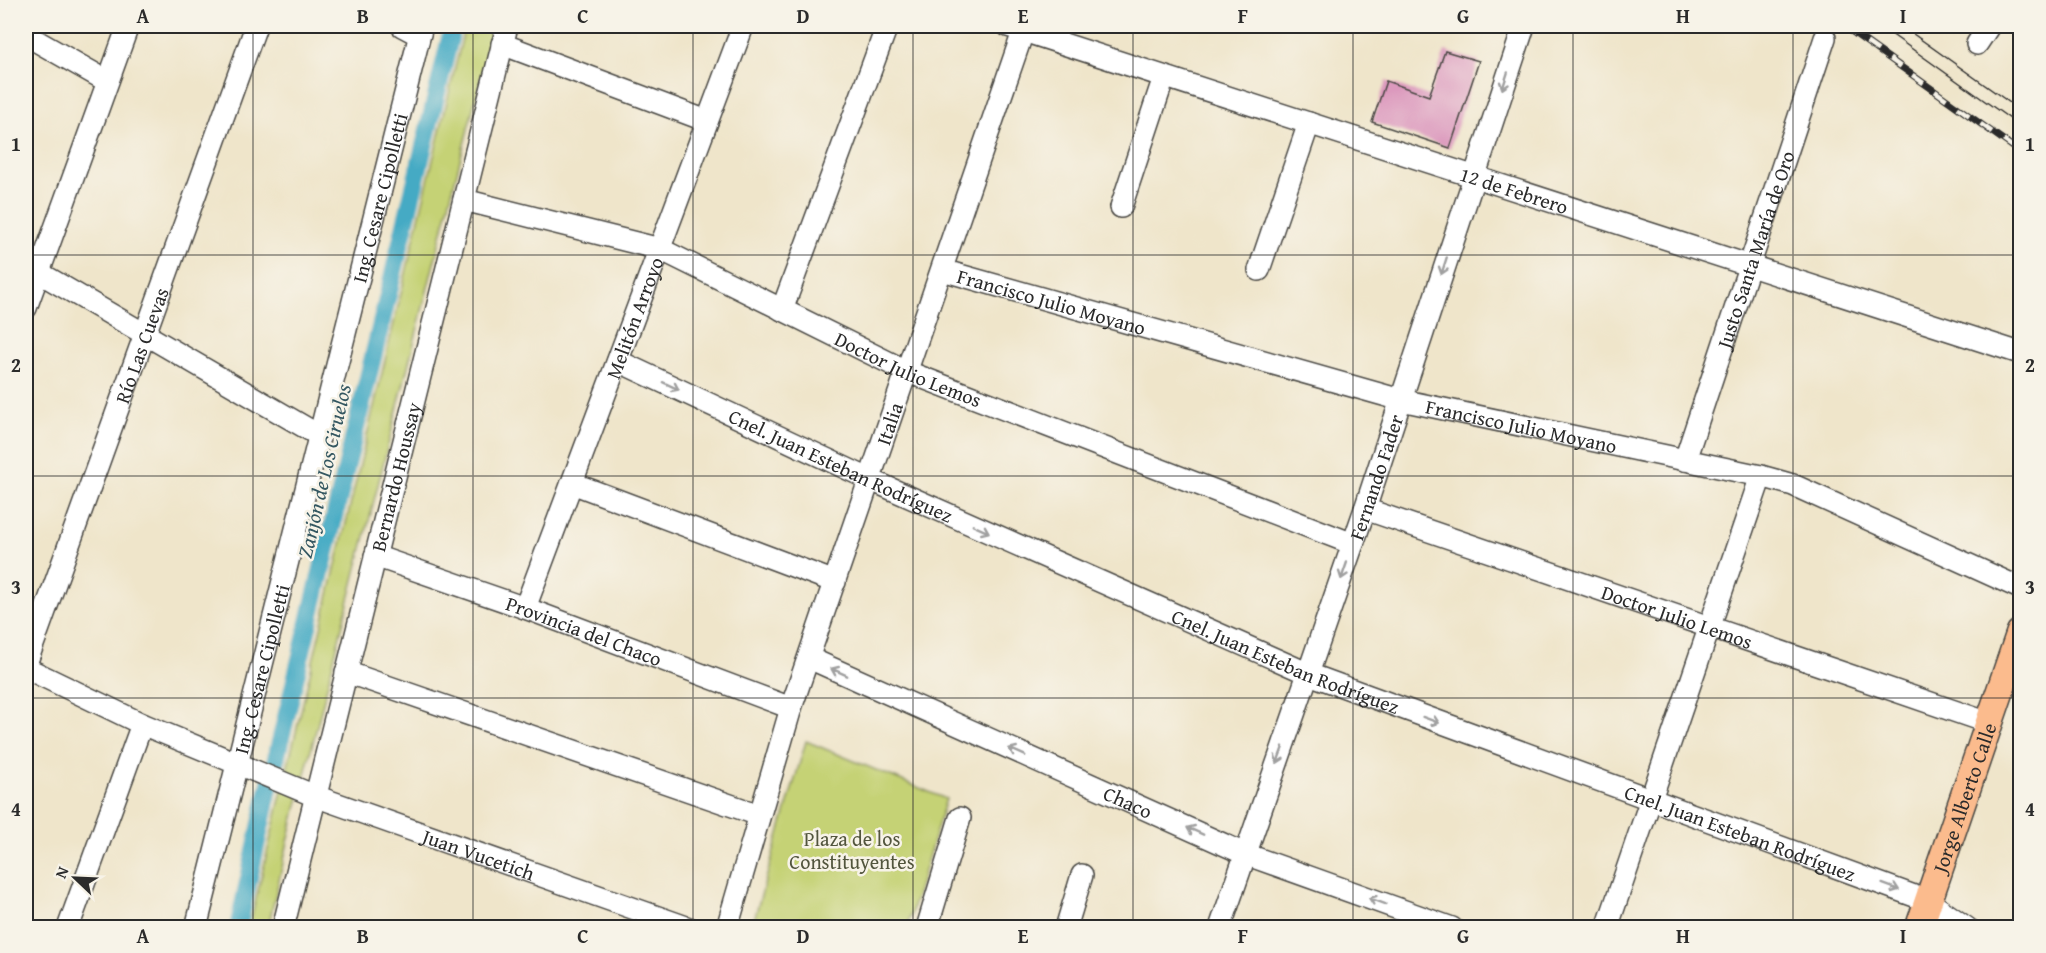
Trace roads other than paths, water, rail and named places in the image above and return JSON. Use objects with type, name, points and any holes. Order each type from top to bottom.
[{"type":"main road","name":"Jorge Alberto Calle","points":[[1919,927],[2020,633]]},
{"type":"street","points":[[26,308],[32,269],[128,26]]},
{"type":"street","name":"Río Las Cuevas","points":[[26,666],[256,26]]},
{"type":"street","name":"Melitón Arroyo","points":[[525,608],[743,26]]},
{"type":"street","points":[[782,310],[887,26]]},
{"type":"street","name":"Fernando Fader","points":[[1220,927],[1365,509],[1524,26]]},
{"type":"street","points":[[1977,44],[1989,26]]},
{"type":"street","name":"12 de Febrero","points":[[1019,28],[1164,77],[2020,353]]},
{"type":"street","name":"Italia","points":[[727,927],[791,708],[908,372],[1019,28]]},
{"type":"street","name":"Ing. Cesare Cipolletti","points":[[196,927],[263,775],[320,436],[414,29]]},
{"type":"street","points":[[26,35],[107,81]]},
{"type":"street","points":[[504,35],[707,121]]},
{"type":"street","name":"Bernardo Houssay","points":[[283,927],[504,35]]},
{"type":"street","name":"Justo Santa María de Oro","points":[[1685,460],[1825,38]]},
{"type":"street","points":[[1121,207],[1164,77]]},
{"type":"street","points":[[1259,270],[1309,123]]},
{"type":"street","name":"Doctor Julio Lemos","points":[[464,200],[660,249],[908,372],[1353,544]]},
{"type":"street","points":[[32,269],[320,436]]},
{"type":"street","name":"Francisco Julio Moyano","points":[[942,270],[1401,400],[1793,484],[2020,588]]},
{"type":"street","name":"Cnel. Juan Esteban Rodríguez","points":[[618,361],[871,480],[1309,674],[1928,901],[1967,927]]},
{"type":"street","points":[[1607,927],[1761,476]]},
{"type":"street","points":[[572,483],[835,582]]},
{"type":"street","name":"Doctor Julio Lemos","points":[[1365,509],[1989,723]]},
{"type":"street","name":"Provincia del Chaco","points":[[375,556],[525,608],[791,708]]},
{"type":"street","name":"Chaco","points":[[809,658],[1245,854],[1452,927]]},
{"type":"street","name":"Juan Vucetich","points":[[26,666],[142,724],[315,796],[689,927]]},
{"type":"street","points":[[346,672],[759,815]]},
{"type":"street","points":[[68,927],[142,724]]},
{"type":"street","points":[[927,927],[960,819]]},
{"type":"street","points":[[1066,927],[1082,875]]},
{"type":"waterway","name":"Zanjón de Los Ciruelos","points":[[238,928],[267,796],[453,26]]},
{"type":"tram line","points":[[1880,26],[2020,126]]},
{"type":"tram line","points":[[1902,26],[2020,110]]},
{"type":"railway","points":[[1844,26],[2020,152]]},
{"type":"park label","name":"Plaza de los Constituyentes","points":[[852,850]]}]
